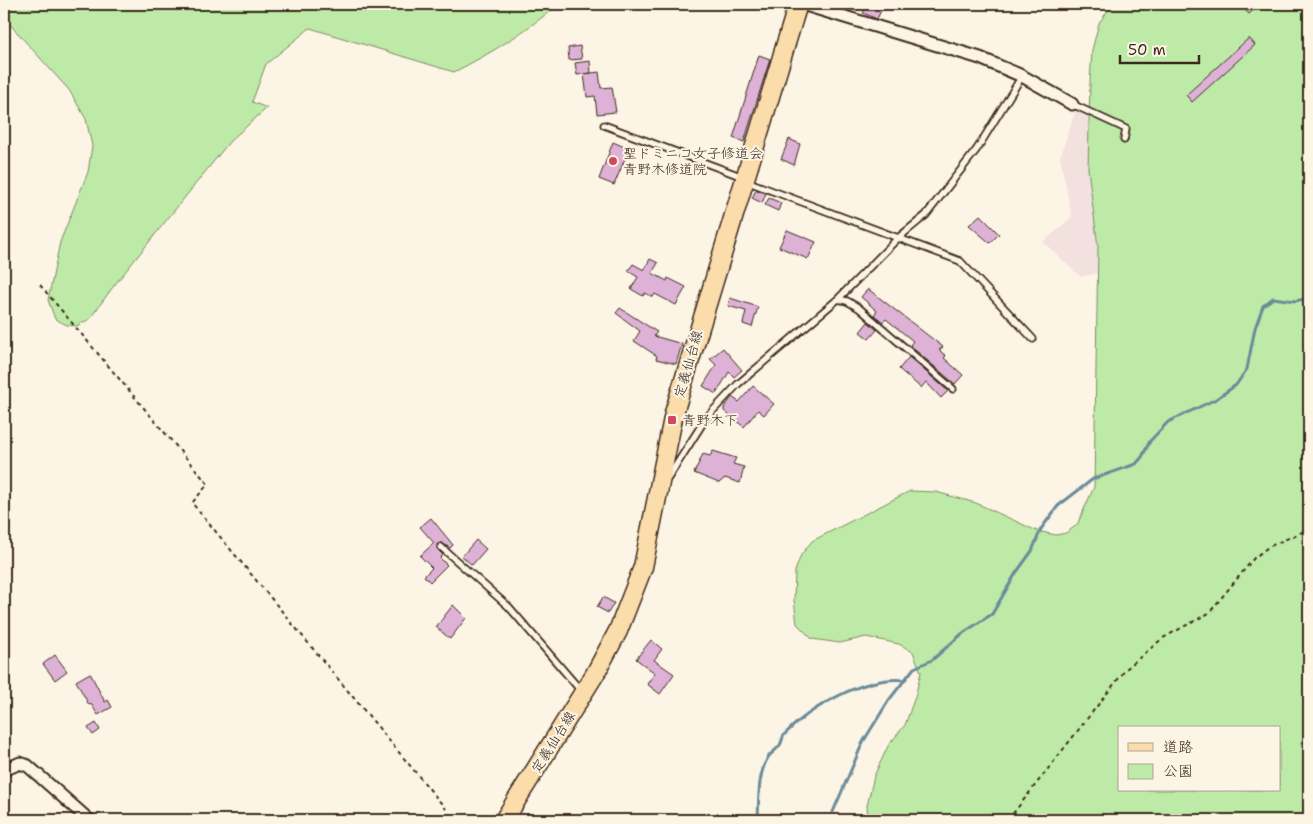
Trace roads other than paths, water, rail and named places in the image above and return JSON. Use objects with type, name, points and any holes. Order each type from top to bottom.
[{"type":"main road","name":"定義仙台線","points":[[509,818],[618,631],[629,604],[642,566],[674,414],[744,179],[800,4]]},
{"type":"street","points":[[800,4],[980,58],[1022,76],[1072,104]]},
{"type":"street","points":[[4,770],[20,763],[28,766],[89,820]]},
{"type":"lane","points":[[658,492],[706,418],[745,378],[838,299],[898,238],[926,215],[971,156],[1022,76]]},
{"type":"lane","points":[[1072,104],[1126,129],[1124,140]]},
{"type":"lane","points":[[604,125],[960,261],[1033,339]]},
{"type":"lane","points":[[838,299],[847,301],[859,308],[953,389]]},
{"type":"lane","points":[[441,547],[509,608],[583,693]]},
{"type":"waterway","points":[[833,812],[863,742],[889,700],[914,668],[932,660],[963,633],[992,614],[1016,573],[1032,551],[1041,529],[1058,506],[1093,479],[1136,464],[1150,441],[1168,422],[1216,399],[1236,385],[1247,369],[1255,328],[1263,306],[1273,298],[1295,301],[1309,298]]},
{"type":"waterway","points":[[758,820],[759,787],[765,763],[769,756],[779,747],[784,735],[795,724],[823,704],[856,688],[889,680],[904,680]]},
{"type":"place","name":"聖ドミニコ女子修道会 青野木修道院","points":[[613,161]]},
{"type":"place","name":"青野木下","points":[[672,420]]}]
